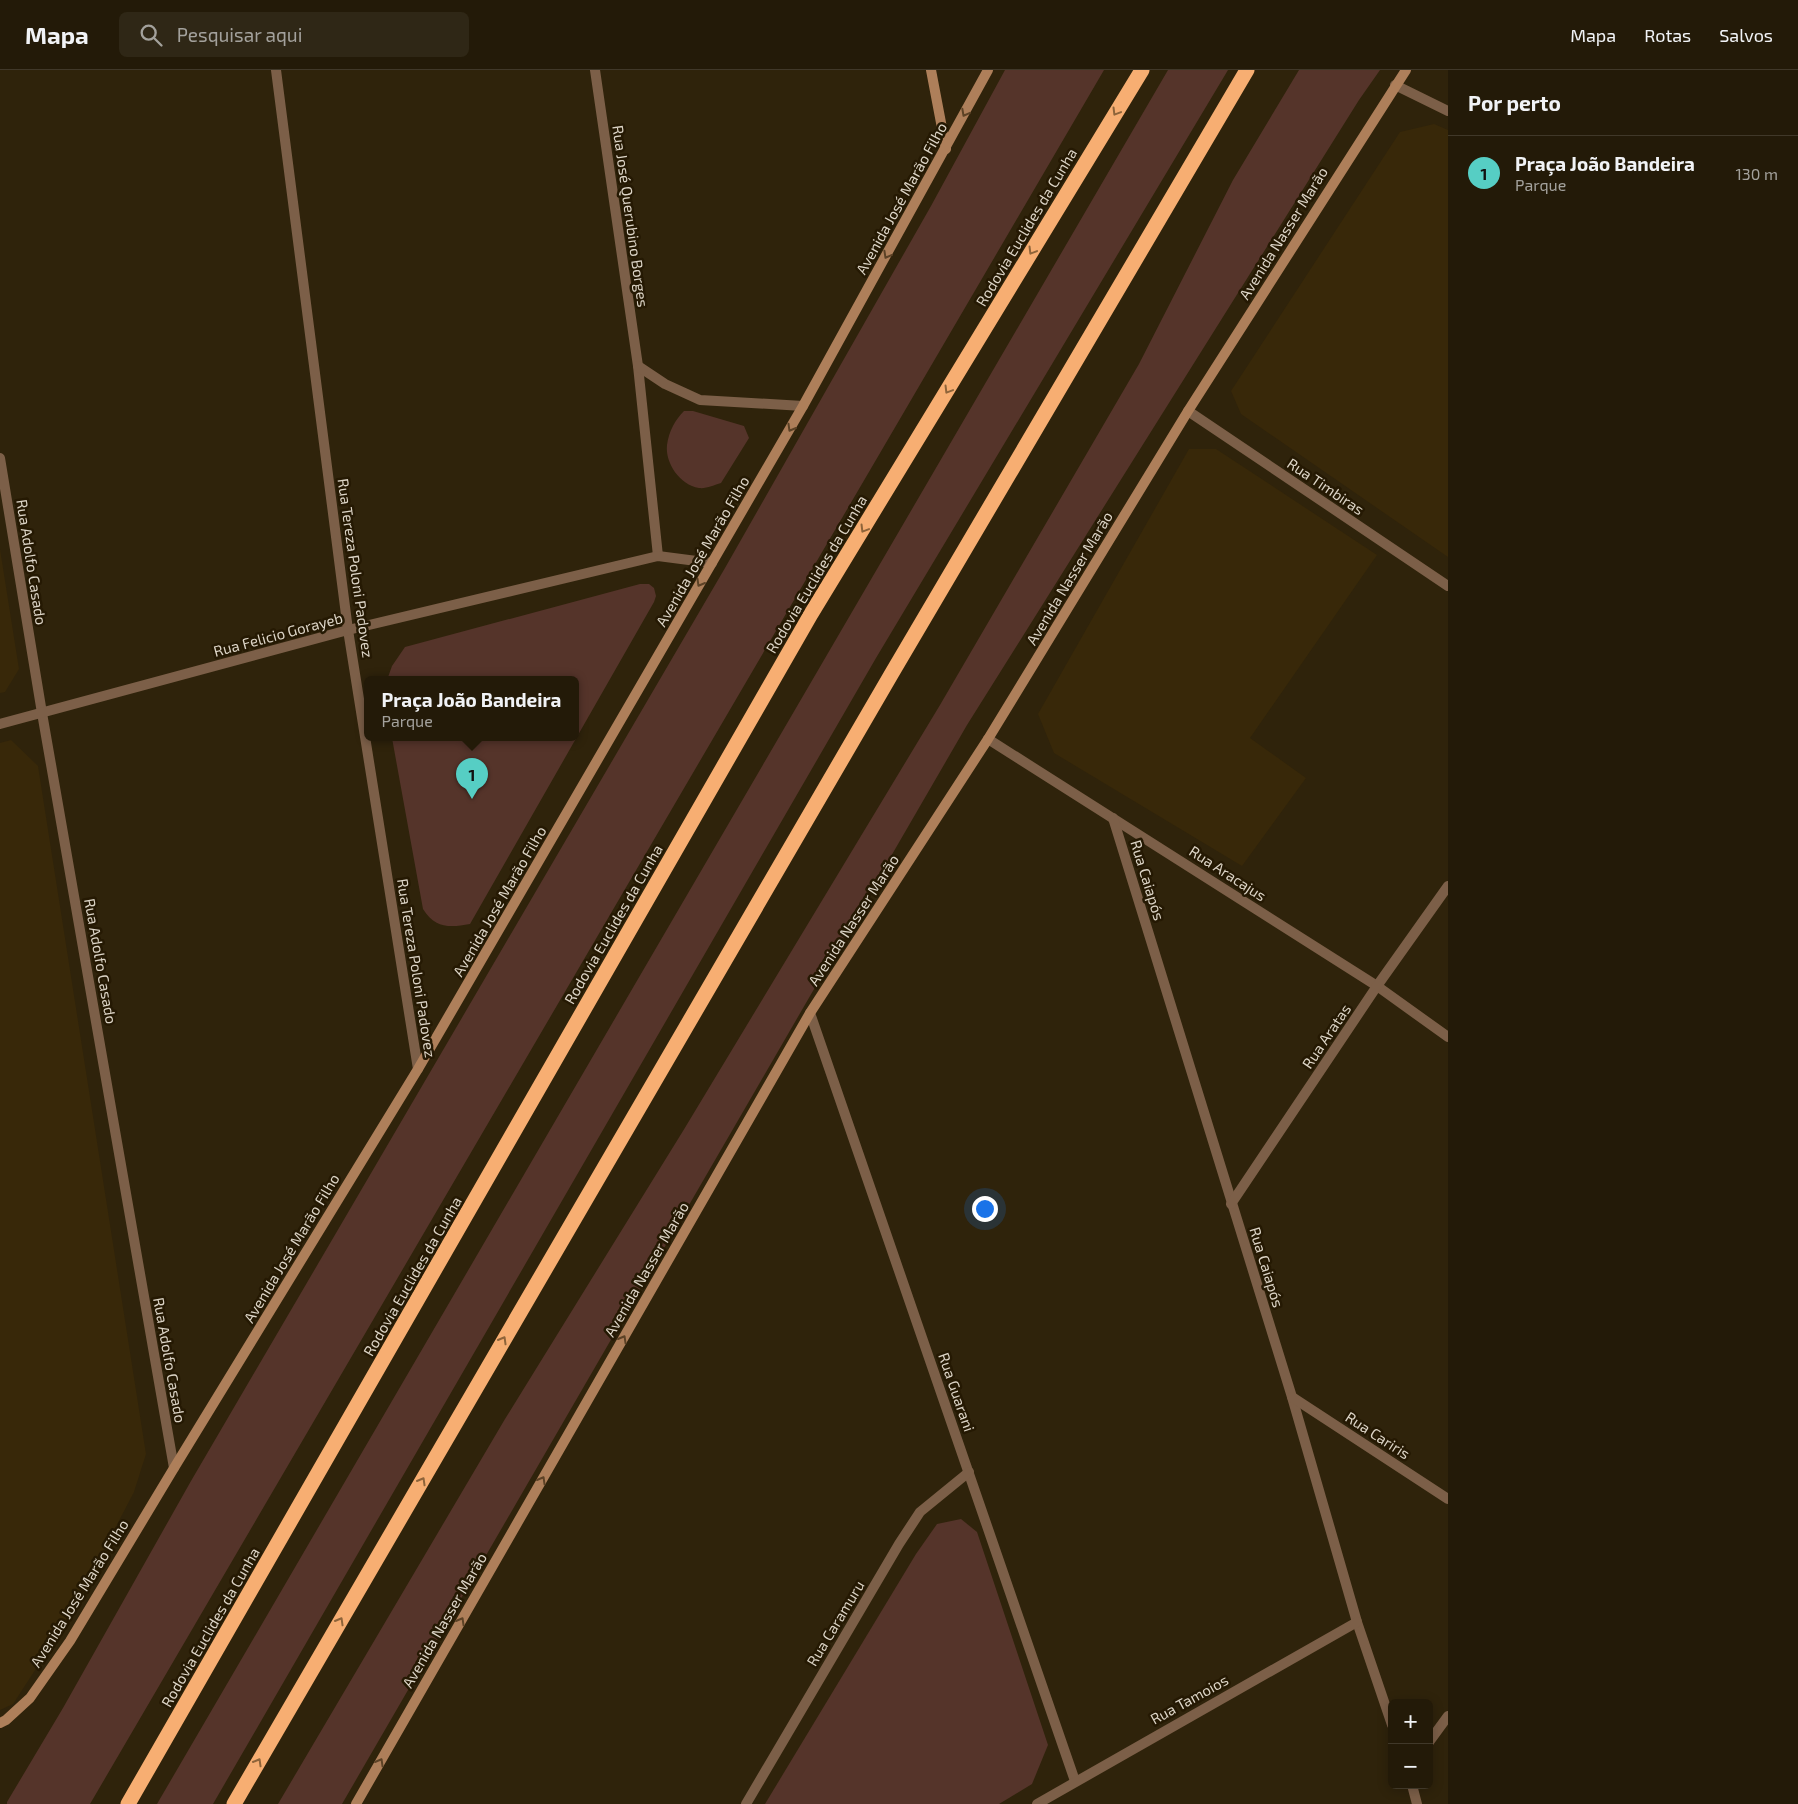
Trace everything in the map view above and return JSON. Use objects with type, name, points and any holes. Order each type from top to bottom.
[{"type":"highway","name":"Rodovia Euclides da Cunha","points":[[128,1804],[812,614],[1142,70]]},
{"type":"highway","points":[[234,1804],[892,672],[1247,70]]},
{"type":"main road","points":[[931,70],[946,149]]},
{"type":"main road","name":"Avenida José Marão Filho","points":[[0,1723],[6,1720],[30,1698],[70,1641],[418,1069],[804,406],[988,70]]},
{"type":"main road","name":"Avenida Nasser Marão","points":[[356,1804],[810,1013],[988,739],[1188,411],[1406,70]]},
{"type":"street","name":"Rua Tereza Poloni Padovez","points":[[276,70],[348,630],[364,730]]},
{"type":"street","name":"Rua José Querubino Borges","points":[[595,70],[638,366],[658,556]]},
{"type":"street","points":[[1395,85],[1448,111]]},
{"type":"street","points":[[638,366],[665,384],[700,400],[804,406]]},
{"type":"street","name":"Rua Timbiras","points":[[1188,411],[1448,586]]},
{"type":"street","name":"Rua Adolfo Casado","points":[[0,458],[42,713],[174,1468]]},
{"type":"street","name":"Rua Felicio Gorayeb","points":[[0,724],[348,630],[658,556],[712,563]]},
{"type":"street","name":"Rua Aracajus","points":[[988,739],[1377,986],[1448,1037]]},
{"type":"street","name":"Rua Tereza Poloni Padovez","points":[[366,741],[418,1069]]},
{"type":"street","name":"Rua Caiapós","points":[[1113,818],[1292,1397],[1357,1622],[1388,1713]]},
{"type":"street","name":"Rua Aratas","points":[[1231,1204],[1377,986],[1448,886]]},
{"type":"street","name":"Rua Guarani","points":[[810,1013],[970,1472],[1075,1781]]},
{"type":"street","name":"Rua Cariris","points":[[1292,1397],[1448,1499]]},
{"type":"street","name":"Rua Caramuru","points":[[746,1804],[899,1544],[920,1512],[970,1472]]},
{"type":"street","name":"Rua Tamoios","points":[[1037,1804],[1357,1622]]},
{"type":"street","points":[[1433,1737],[1448,1716]]},
{"type":"street","points":[[1413,1789],[1418,1804]]},
{"type":"shaded area","points":[[1005,70],[1104,70],[90,1804],[7,1804],[191,1481],[725,568],[931,206]]},
{"type":"shaded area","points":[[1168,70],[1228,70],[876,658],[213,1804],[157,1804]]},
{"type":"shaded area","points":[[1299,70],[1380,70],[1359,100],[967,725],[342,1804],[278,1804],[505,1419],[683,1131],[940,705],[1139,364],[1233,180]]},
{"type":"shaded area","points":[[1434,124],[1448,130],[1448,557],[1241,414],[1231,391],[1400,132]]},
{"type":"shaded area","points":[[684,411],[693,411],[744,426],[749,438],[721,483],[704,488],[692,486],[680,478],[671,466],[667,452],[669,435]]},
{"type":"shaded area","points":[[1189,449],[1216,449],[1377,555],[1250,738],[1306,778],[1242,866],[1054,753],[1038,714]]},
{"type":"shaded area","points":[[0,549],[19,669],[5,692],[0,693]]},
{"type":"shaded area","points":[[640,584],[649,584],[654,588],[656,596],[579,733],[579,676],[388,676],[392,666],[405,647]]},
{"type":"shaded area","points":[[11,740],[38,766],[146,1454],[134,1492],[65,1624],[13,1704],[0,1710],[0,743]]},
{"type":"shaded area","points":[[393,741],[575,741],[470,924],[443,925],[432,920],[423,909]]},
{"type":"shaded area","points":[[961,1519],[977,1532],[1048,1745],[1032,1784],[999,1804],[765,1804],[916,1554],[937,1524]]},
{"type":"place","name":"Praça João Bandeira","points":[[472,799]]}]
